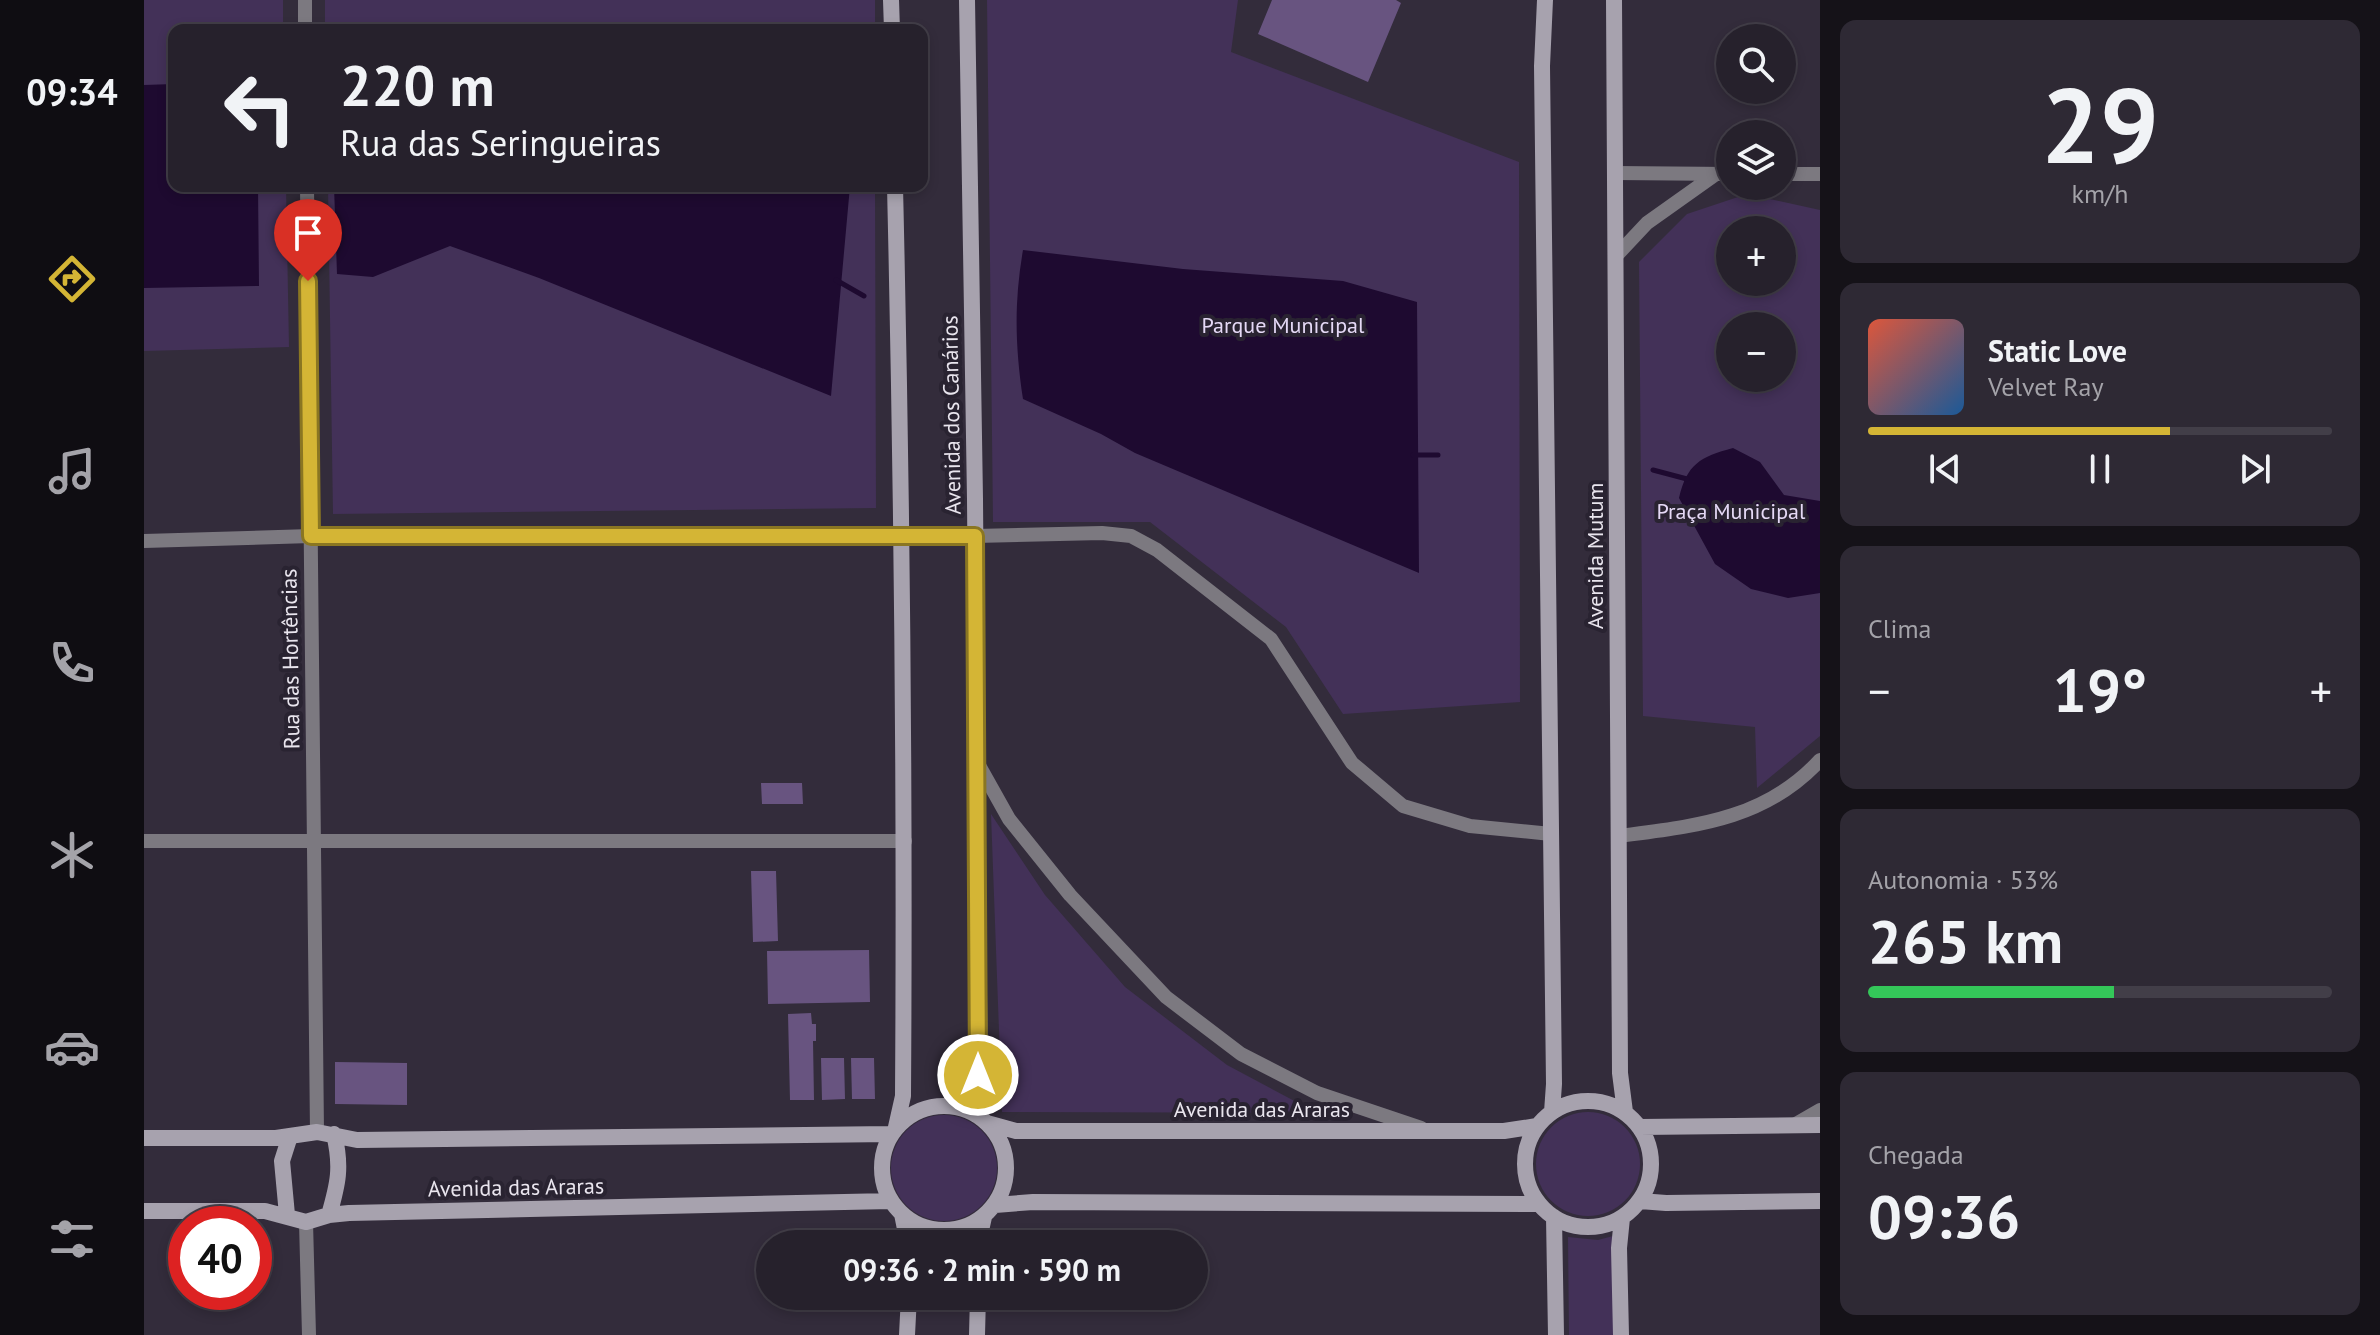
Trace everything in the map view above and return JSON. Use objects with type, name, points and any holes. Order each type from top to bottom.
[{"type":"street","points":[[305,0],[305,24]]},
{"type":"street","points":[[891,0],[892,24]]},
{"type":"street","name":"Avenida dos Canários","points":[[967,0],[983,1120]]},
{"type":"street","points":[[1545,0],[1542,66],[1552,1112]]},
{"type":"street","name":"Avenida Mutum","points":[[1614,0],[1620,1073],[1625,1112]]},
{"type":"street","points":[[1615,173],[1716,174]]},
{"type":"street","points":[[1796,174],[1820,174]]},
{"type":"street","points":[[1616,256],[1647,223],[1716,179]]},
{"type":"street","name":"Rua das Hortências","points":[[307,192],[317,1132]]},
{"type":"street","points":[[895,192],[905,841],[903,1096],[894,1131],[883,1156],[883,1179],[903,1230]]},
{"type":"street","points":[[144,541],[311,536],[975,536],[1102,533],[1131,536],[1157,550],[1271,639],[1352,763],[1403,806],[1470,826],[1551,834]]},
{"type":"street","points":[[976,760],[1009,819],[1070,895],[1166,997],[1241,1054],[1317,1093],[1429,1131]]},
{"type":"street","points":[[1619,836],[1736,816],[1774,799],[1820,760]]},
{"type":"street","points":[[144,841],[905,841]]},
{"type":"street","points":[[1588,1100],[1607,1103],[1625,1112],[1640,1127],[1650,1151],[1650,1177],[1640,1201],[1622,1218],[1606,1225],[1588,1228],[1570,1225],[1554,1217],[1539,1204],[1529,1185],[1525,1165],[1528,1145],[1537,1126],[1552,1112],[1569,1103],[1588,1100]]},
{"type":"street","points":[[144,1138],[290,1136],[317,1132],[357,1140],[894,1131],[914,1113],[936,1106],[959,1107],[983,1120],[1000,1141],[1006,1162],[1005,1184],[983,1230]]},
{"type":"street","points":[[1794,1125],[1820,1110]]},
{"type":"street","name":"Avenida das Araras","points":[[983,1120],[1016,1131],[1504,1131],[1537,1126]]},
{"type":"street","points":[[1640,1127],[1820,1125]]},
{"type":"street","points":[[329,1215],[339,1182],[339,1157],[334,1134]]},
{"type":"street","points":[[287,1215],[282,1161],[290,1136]]},
{"type":"street","points":[[1640,1201],[1820,1201]]},
{"type":"street","points":[[896,1208],[920,1226],[942,1231],[964,1228],[990,1211],[1097,1202],[1539,1204]]},
{"type":"street","name":"Avenida das Araras","points":[[306,1222],[329,1215],[896,1208]]},
{"type":"street","points":[[144,1211],[265,1211],[306,1222],[309,1335]]},
{"type":"street","points":[[1554,1217],[1556,1335]]},
{"type":"street","points":[[1621,1335],[1619,1248],[1622,1218]]},
{"type":"street","points":[[907,1335],[908,1310]]},
{"type":"street","points":[[977,1335],[978,1310]]},
{"type":"green space","points":[[144,0],[283,0],[283,24],[168,24],[168,192],[286,192],[289,347],[144,351]]},
{"type":"green space","points":[[325,0],[875,0],[875,24],[325,24]]},
{"type":"green space","name":"Parque Municipal","points":[[987,0],[1238,0],[1231,52],[1519,162],[1520,702],[1343,714],[1286,627],[1150,522],[993,522]]},
{"type":"green space","points":[[328,192],[875,192],[876,508],[333,514]]},
{"type":"green space","name":"Praça Municipal","points":[[1729,200],[1774,200],[1820,210],[1820,736],[1757,788],[1755,727],[1643,716],[1639,262],[1687,214]]},
{"type":"green space","points":[[991,814],[1045,895],[1125,987],[1227,1065],[1317,1113],[1002,1112]]},
{"type":"green space","points":[[1588,1112],[1608,1116],[1625,1127],[1636,1144],[1640,1164],[1636,1184],[1625,1201],[1608,1212],[1588,1216],[1568,1212],[1551,1201],[1540,1184],[1536,1164],[1540,1144],[1551,1127],[1568,1116]]},
{"type":"green space","points":[[944,1115],[964,1119],[982,1130],[993,1148],[997,1168],[993,1188],[982,1206],[964,1217],[944,1221],[924,1217],[906,1206],[895,1188],[891,1168],[895,1148],[906,1130],[924,1119]]},
{"type":"green space","points":[[1613,1236],[1614,1335],[1569,1335],[1568,1237],[1598,1240]]},
{"type":"shaded area","points":[[168,84],[168,192],[258,192],[259,286],[144,288],[144,85]]},
{"type":"shaded area","points":[[334,192],[849,192],[831,396],[539,278],[450,246],[373,277],[337,274]]},
{"type":"shaded area","points":[[1023,250],[1183,269],[1343,281],[1417,302],[1419,573],[1135,453],[1023,399],[1017,324]]},
{"type":"shaded area","points":[[1733,448],[1760,462],[1784,495],[1820,501],[1820,593],[1788,598],[1751,589],[1715,564],[1679,498],[1686,477],[1697,464]]},
{"type":"building","points":[[1272,0],[1396,0],[1401,3],[1368,82],[1258,34]]},
{"type":"building","points":[[761,783],[802,783],[803,804],[762,804]]},
{"type":"building","points":[[751,871],[776,871],[778,941],[753,942]]},
{"type":"building","points":[[869,950],[870,1002],[768,1004],[767,951]]},
{"type":"building","points":[[811,1013],[812,1024],[816,1024],[816,1041],[813,1041],[814,1100],[790,1100],[788,1014]]},
{"type":"building","points":[[821,1058],[844,1058],[845,1099],[822,1100]]},
{"type":"building","points":[[851,1058],[874,1058],[875,1099],[852,1099]]},
{"type":"building","points":[[335,1062],[407,1063],[407,1105],[335,1104]]},
{"type":"waterway","points":[[836,280],[864,296]]},
{"type":"waterway","points":[[1413,455],[1438,455]]},
{"type":"waterway","points":[[1653,470],[1687,479]]},
{"type":"route","points":[[308,281],[311,536],[975,536],[978,1075]]}]
